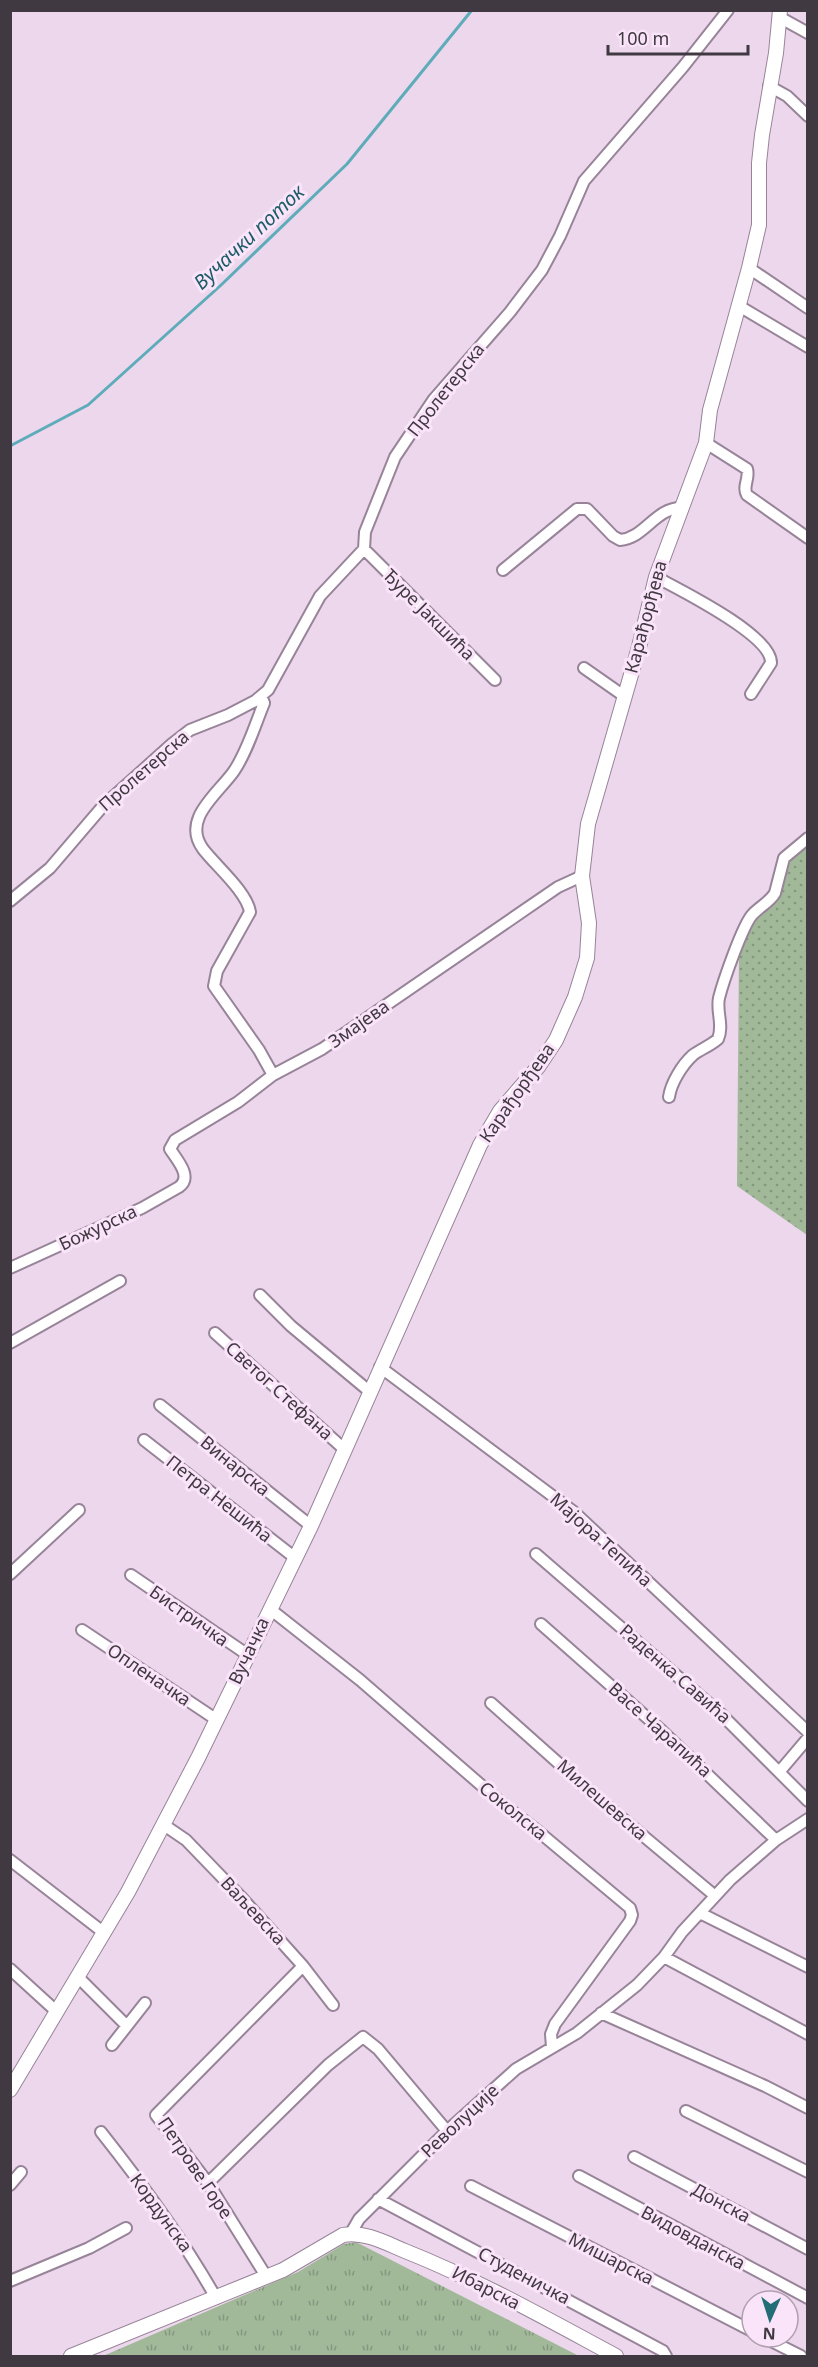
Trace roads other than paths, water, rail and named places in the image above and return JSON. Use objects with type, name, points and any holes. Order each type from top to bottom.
[{"type":"street","name":"Пролетерска","points":[[10,901],[50,868],[103,806],[172,744],[190,730],[228,715],[261,696],[273,683],[291,645],[320,596],[364,549],[365,532],[395,457],[434,399],[510,312],[542,270],[584,181],[683,67],[728,10]]},
{"type":"street","points":[[780,14],[807,33]]},
{"type":"street","name":"Карађорђева","points":[[456,1197],[489,1127],[547,1054],[562,1028],[572,1006],[589,946],[589,923],[582,876],[588,824],[656,577],[706,444],[710,410],[740,306],[759,225],[759,163],[780,14]]},
{"type":"street","points":[[770,86],[787,96],[807,116]]},
{"type":"street","points":[[749,268],[807,308]]},
{"type":"street","points":[[740,306],[807,346]]},
{"type":"street","points":[[706,444],[747,469],[745,490],[747,495],[807,538]]},
{"type":"street","points":[[503,570],[577,509],[587,509],[613,536],[620,540],[635,535],[664,511],[681,508]]},
{"type":"street","name":"Ђуре Јакшића","points":[[364,549],[495,680]]},
{"type":"street","points":[[656,577],[737,623],[768,651],[771,663],[751,694]]},
{"type":"street","points":[[584,668],[624,696]]},
{"type":"street","points":[[261,696],[264,703],[235,770],[198,818],[195,830],[202,848],[244,897],[250,908],[250,912],[218,971],[214,986],[254,1042],[273,1075]]},
{"type":"street","points":[[669,1097],[671,1086],[687,1062],[718,1039],[721,1028],[719,998],[742,933],[753,914],[773,898],[784,858],[807,838]]},
{"type":"street","name":"Змајева","points":[[184,1184],[184,1174],[170,1149],[171,1144],[247,1096],[273,1075],[322,1049],[547,894],[568,881],[582,876]]},
{"type":"street","name":"Божурска","points":[[10,1268],[142,1208],[184,1184]]},
{"type":"street","name":"Вучачка","points":[[10,2090],[78,1977],[164,1825],[217,1720],[311,1526],[456,1197]]},
{"type":"street","points":[[10,1343],[120,1281]]},
{"type":"street","points":[[260,1294],[291,1326],[369,1391]]},
{"type":"street","name":"Светог Стефана","points":[[215,1333],[344,1449]]},
{"type":"street","name":"Мајора Тепића","points":[[380,1367],[574,1512],[807,1732]]},
{"type":"street","name":"Винарска","points":[[160,1405],[311,1526]]},
{"type":"street","name":"Петра Нешића","points":[[144,1440],[294,1557]]},
{"type":"street","points":[[10,1574],[79,1510]]},
{"type":"street","name":"Раденка Савића","points":[[536,1554],[721,1714],[780,1771],[807,1801]]},
{"type":"street","name":"Бистричка","points":[[131,1575],[248,1655]]},
{"type":"street","name":"Соколска","points":[[270,1609],[351,1672],[504,1805],[630,1908],[632,1915],[630,1920],[560,2017],[551,2034],[552,2047]]},
{"type":"street","name":"Васе Чарапића","points":[[541,1624],[661,1730],[776,1840]]},
{"type":"street","name":"Опленачка","points":[[82,1630],[217,1720]]},
{"type":"street","name":"Милешевска","points":[[491,1703],[592,1793],[714,1895]]},
{"type":"street","points":[[780,1771],[807,1738]]},
{"type":"street","name":"Револуције","points":[[71,2356],[216,2298],[306,2258],[343,2235],[351,2233],[353,2227],[378,2199],[447,2131],[516,2069],[577,2033],[636,1986],[664,1957],[714,1895],[776,1840],[807,1819]]},
{"type":"street","name":"Ваљевска","points":[[164,1825],[186,1840],[303,1966],[333,2005]]},
{"type":"street","points":[[10,1860],[103,1932]]},
{"type":"street","points":[[700,1913],[807,1967]]},
{"type":"street","points":[[664,1957],[807,2034]]},
{"type":"street","name":"Петрове Горе","points":[[266,2276],[208,2183],[156,2115],[303,1966]]},
{"type":"street","points":[[10,1969],[57,2012]]},
{"type":"street","points":[[78,1977],[127,2026]]},
{"type":"street","points":[[112,2045],[146,2003]]},
{"type":"street","points":[[602,2013],[765,2086],[807,2108]]},
{"type":"street","points":[[208,2183],[328,2066],[363,2037],[378,2049],[447,2131]]},
{"type":"street","points":[[686,2111],[807,2172]]},
{"type":"street","name":"Кордунска","points":[[101,2132],[194,2258],[216,2298]]},
{"type":"street","name":"Донска","points":[[634,2157],[807,2248]]},
{"type":"street","points":[[10,2186],[21,2172]]},
{"type":"street","name":"Видовданска","points":[[579,2176],[807,2298]]},
{"type":"street","name":"Мишарска","points":[[471,2186],[740,2325]]},
{"type":"street","name":"Студеничка","points":[[378,2199],[663,2351],[666,2356]]},
{"type":"street","points":[[10,2281],[89,2248],[126,2228]]},
{"type":"street","name":"Ибарска","points":[[351,2233],[383,2242],[463,2275],[616,2356]]},
{"type":"street","points":[[787,2349],[801,2356]]},
{"type":"waterway","name":"Вучачки поток","points":[[10,446],[88,405],[220,286],[347,164],[472,10]]}]
